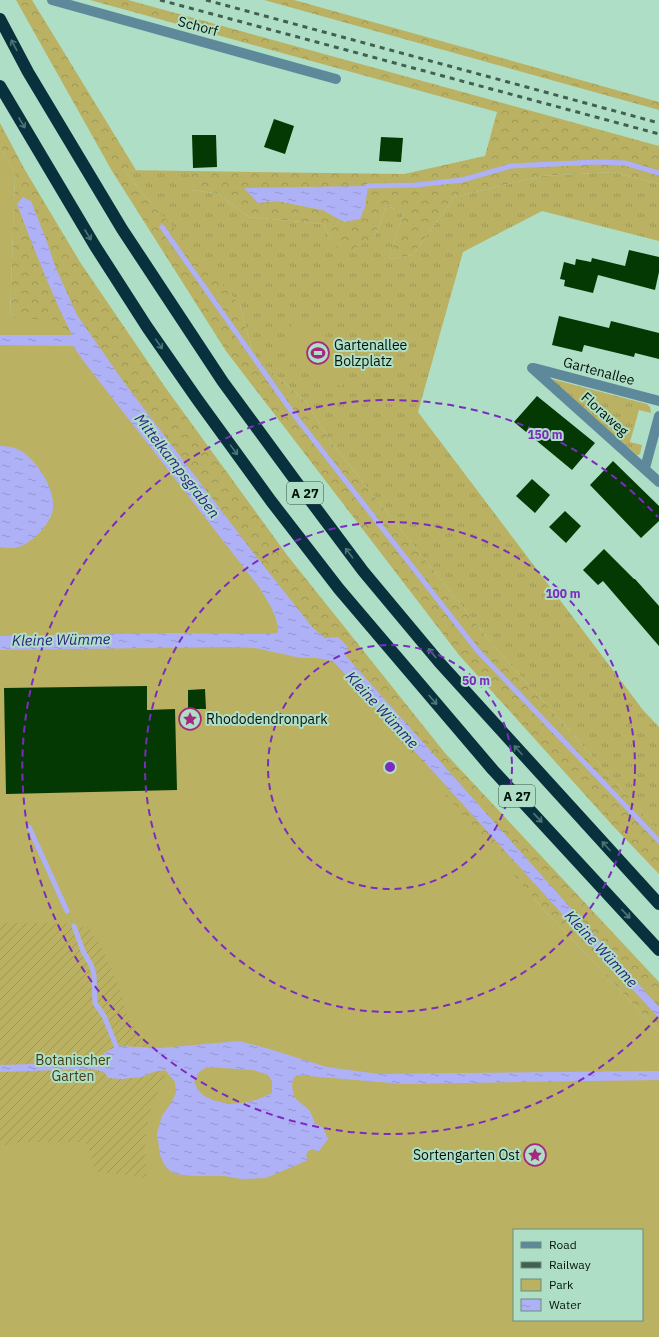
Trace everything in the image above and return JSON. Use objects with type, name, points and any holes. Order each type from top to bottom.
[{"type":"highway","name":"A 27","points":[[0,19],[28,72],[122,229],[223,382],[295,480],[364,571],[439,662],[659,904]]},
{"type":"highway","name":"A 27","points":[[0,86],[95,246],[147,327],[197,399],[276,507],[339,589],[493,770],[659,950]]},
{"type":"street","name":"Schorf","points":[[52,0],[336,79]]},
{"type":"street","name":"Gartenallee","points":[[532,368],[659,401]]},
{"type":"street","name":"Floraweg","points":[[532,368],[659,482]]},
{"type":"street","points":[[644,468],[659,416]]},
{"type":"green space","points":[[16,0],[32,0],[136,170],[124,170],[148,200],[184,239],[240,305],[253,355],[306,402],[331,442],[493,645],[659,831],[659,874],[614,827],[459,655],[226,351],[112,171]]},
{"type":"green space","points":[[90,0],[128,0],[659,146],[659,184],[613,172],[542,176],[454,197],[413,255],[389,259],[403,214],[387,205],[374,238],[344,254],[330,240],[324,224],[249,217],[217,193],[189,190],[189,171],[404,174],[485,156],[497,112]],"holes":[[[278,201],[365,207],[345,222],[323,210]]]},
{"type":"green space","points":[[264,0],[294,0],[659,102],[659,110]]},
{"type":"green space","points":[[0,123],[25,170],[80,262],[165,387],[287,555],[445,753],[659,982],[659,1032],[536,901],[10,318],[15,174],[0,147]]},
{"type":"green space","name":"Rhododendronpark","points":[[0,147],[15,174],[10,318],[57,320],[226,537],[536,901],[659,1032],[659,1337],[0,1337]]},
{"type":"green space","points":[[124,170],[189,171],[189,190],[217,193],[249,217],[324,224],[330,240],[374,238],[387,205],[403,214],[389,259],[413,255],[454,197],[542,176],[613,172],[659,184],[659,241],[542,211],[463,252],[418,412],[643,710],[659,727],[659,831],[493,645],[331,442],[306,402],[253,355],[240,305],[148,200]]},
{"type":"green space","name":"Gartenallee Bolzplatz","points":[[295,319],[359,357],[342,387],[277,349]]},
{"type":"green space","points":[[552,379],[647,404],[650,407],[651,413],[639,410],[630,442],[642,445],[640,454],[637,455],[552,382]]},
{"type":"green space","name":"Botanischer Garten","points":[[0,923],[65,923],[90,929],[105,954],[119,986],[127,1015],[165,1076],[150,1111],[145,1139],[146,1177],[96,1172],[86,1142],[20,1142],[0,1146]]},
{"type":"water","points":[[368,186],[365,207],[360,219],[344,222],[323,210],[278,201],[258,203],[244,188]]},
{"type":"water","points":[[23,197],[31,201],[55,266],[77,315],[123,381],[252,551],[313,628],[325,638],[338,637],[348,647],[346,656],[659,1007],[659,1018],[562,914],[333,661],[316,658],[301,658],[255,648],[230,647],[0,650],[0,636],[278,633],[278,626],[274,614],[259,587],[73,346],[0,345],[0,335],[72,335],[36,254],[17,204]]},
{"type":"water","points":[[0,446],[18,449],[29,457],[41,471],[50,488],[52,497],[52,513],[47,523],[30,541],[16,548],[0,547]]},
{"type":"water","points":[[239,1041],[327,1067],[379,1074],[659,1071],[659,1080],[403,1084],[297,1075],[293,1079],[292,1086],[294,1097],[310,1111],[315,1123],[323,1128],[328,1139],[318,1152],[313,1149],[308,1151],[306,1156],[308,1160],[266,1178],[241,1179],[224,1176],[193,1176],[175,1174],[164,1164],[160,1155],[157,1133],[162,1116],[176,1093],[175,1082],[165,1070],[153,1072],[142,1077],[122,1079],[108,1078],[104,1072],[93,1069],[0,1072],[0,1065],[99,1062],[104,1053],[117,1046],[161,1048]],"holes":[[[207,1067],[253,1070],[268,1075],[272,1081],[272,1093],[259,1099],[247,1102],[234,1104],[218,1102],[202,1094],[194,1082],[199,1072]]]},
{"type":"building","points":[[274,119],[294,126],[285,154],[264,147]]},
{"type":"building","points":[[192,135],[216,135],[217,167],[193,168]]},
{"type":"building","points":[[381,137],[403,138],[401,162],[379,161]]},
{"type":"building","points":[[629,250],[659,257],[659,272],[655,290],[598,275],[593,293],[564,286],[565,280],[560,279],[564,262],[575,265],[576,259],[591,262],[592,258],[625,266]]},
{"type":"building","points":[[559,316],[609,328],[611,321],[659,333],[659,359],[635,353],[634,357],[584,345],[582,352],[552,345]]},
{"type":"building","points":[[537,396],[595,443],[572,470],[514,422]]},
{"type":"building","points":[[613,461],[659,506],[659,521],[641,538],[590,485]]},
{"type":"building","points":[[532,479],[550,495],[535,513],[516,496]]},
{"type":"building","points":[[565,511],[581,526],[566,543],[549,527]]},
{"type":"building","points":[[604,549],[635,579],[659,606],[659,646],[603,581],[598,585],[583,570]]},
{"type":"building","points":[[147,686],[147,710],[175,709],[177,790],[6,794],[4,688]]},
{"type":"building","points":[[205,689],[206,709],[188,709],[188,690]]},
{"type":"waterway","points":[[368,186],[416,185],[462,180],[511,166],[597,162],[625,163],[659,173]]},
{"type":"waterway","points":[[162,227],[292,412],[477,650],[659,841]]},
{"type":"waterway","points":[[29,827],[67,911]]},
{"type":"waterway","points":[[74,926],[83,951],[94,974],[95,1003],[104,1016],[119,1053]]},
{"type":"railway","points":[[160,0],[659,134]]},
{"type":"railway","points":[[206,0],[659,123]]},
{"type":"place","name":"Gartenallee Bolzplatz","points":[[318,353]]},
{"type":"place","name":"Rhododendronpark","points":[[190,719]]},
{"type":"place","name":"Sortengarten Ost","points":[[535,1155]]},
{"type":"water label","name":"Mittelkampsgraben","points":[[177,466]]},
{"type":"water label","name":"Kleine Wümme","points":[[61,640]]},
{"type":"water label","name":"Kleine Wümme","points":[[382,710]]},
{"type":"water label","name":"Kleine Wümme","points":[[601,949]]}]
